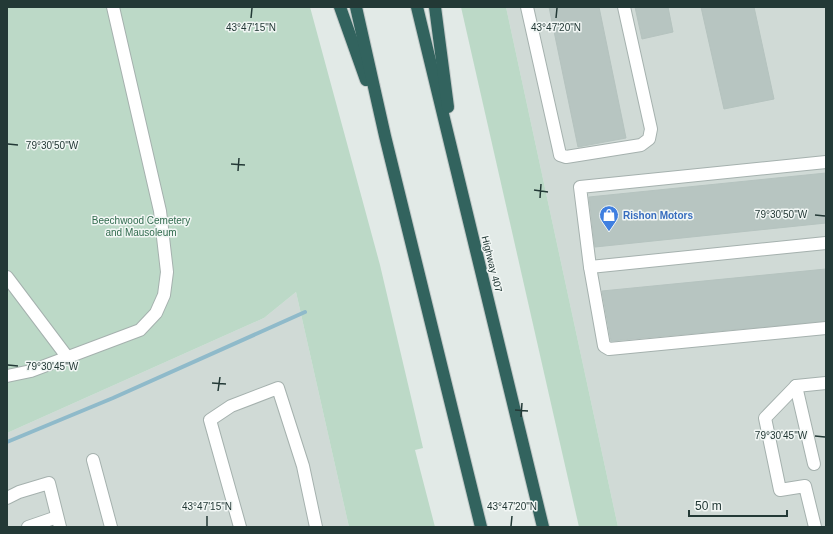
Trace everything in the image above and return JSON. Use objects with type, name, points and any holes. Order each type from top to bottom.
[{"type":"highway","points":[[340,7],[385,136]]},
{"type":"highway","points":[[356,7],[385,136],[481,527]]},
{"type":"highway","name":"Highway 407","points":[[417,7],[543,527]]},
{"type":"highway","points":[[435,7],[457,172]]},
{"type":"street","points":[[7,376],[31,371],[140,330],[156,313],[164,295],[167,272],[160,211],[113,7]]},
{"type":"street","points":[[527,7],[560,155],[566,157],[641,145],[646,143],[649,139],[651,129],[624,7]]},
{"type":"street","points":[[826,162],[580,187],[590,267],[604,346],[609,349],[826,328]]},
{"type":"street","points":[[590,267],[826,243]]},
{"type":"street","points":[[7,277],[68,358]]},
{"type":"street","points":[[815,527],[805,486],[780,490],[765,418],[796,386],[826,383]]},
{"type":"street","points":[[796,386],[814,464]]},
{"type":"street","points":[[240,527],[210,420],[231,406],[278,388],[303,466],[316,527]]},
{"type":"street","points":[[93,460],[111,527]]},
{"type":"street","points":[[7,498],[20,492],[49,483],[59,522],[28,527]]},
{"type":"shaded area","points":[[506,7],[826,7],[826,527],[618,527]]},
{"type":"shaded area","points":[[296,292],[349,527],[7,527],[7,433],[264,318]]},
{"type":"green space","name":"Beechwood Cemetery and Mausoleum","points":[[7,7],[310,7],[380,265],[423,448],[415,450],[435,527],[349,527],[296,292],[264,318],[7,433]]},
{"type":"green space","points":[[461,7],[506,7],[618,527],[579,527]]},
{"type":"building","points":[[549,7],[599,7],[626,138],[578,147]]},
{"type":"building","points":[[635,7],[668,7],[673,32],[642,39]]},
{"type":"building","points":[[701,7],[754,7],[774,99],[724,109]]},
{"type":"building","points":[[826,173],[826,223],[595,247],[589,197]]},
{"type":"building","points":[[826,269],[826,321],[611,341],[602,291]]},
{"type":"waterway","points":[[7,442],[113,398],[305,312]]},
{"type":"place","name":"Rishon Motors","points":[[609,232]]}]
